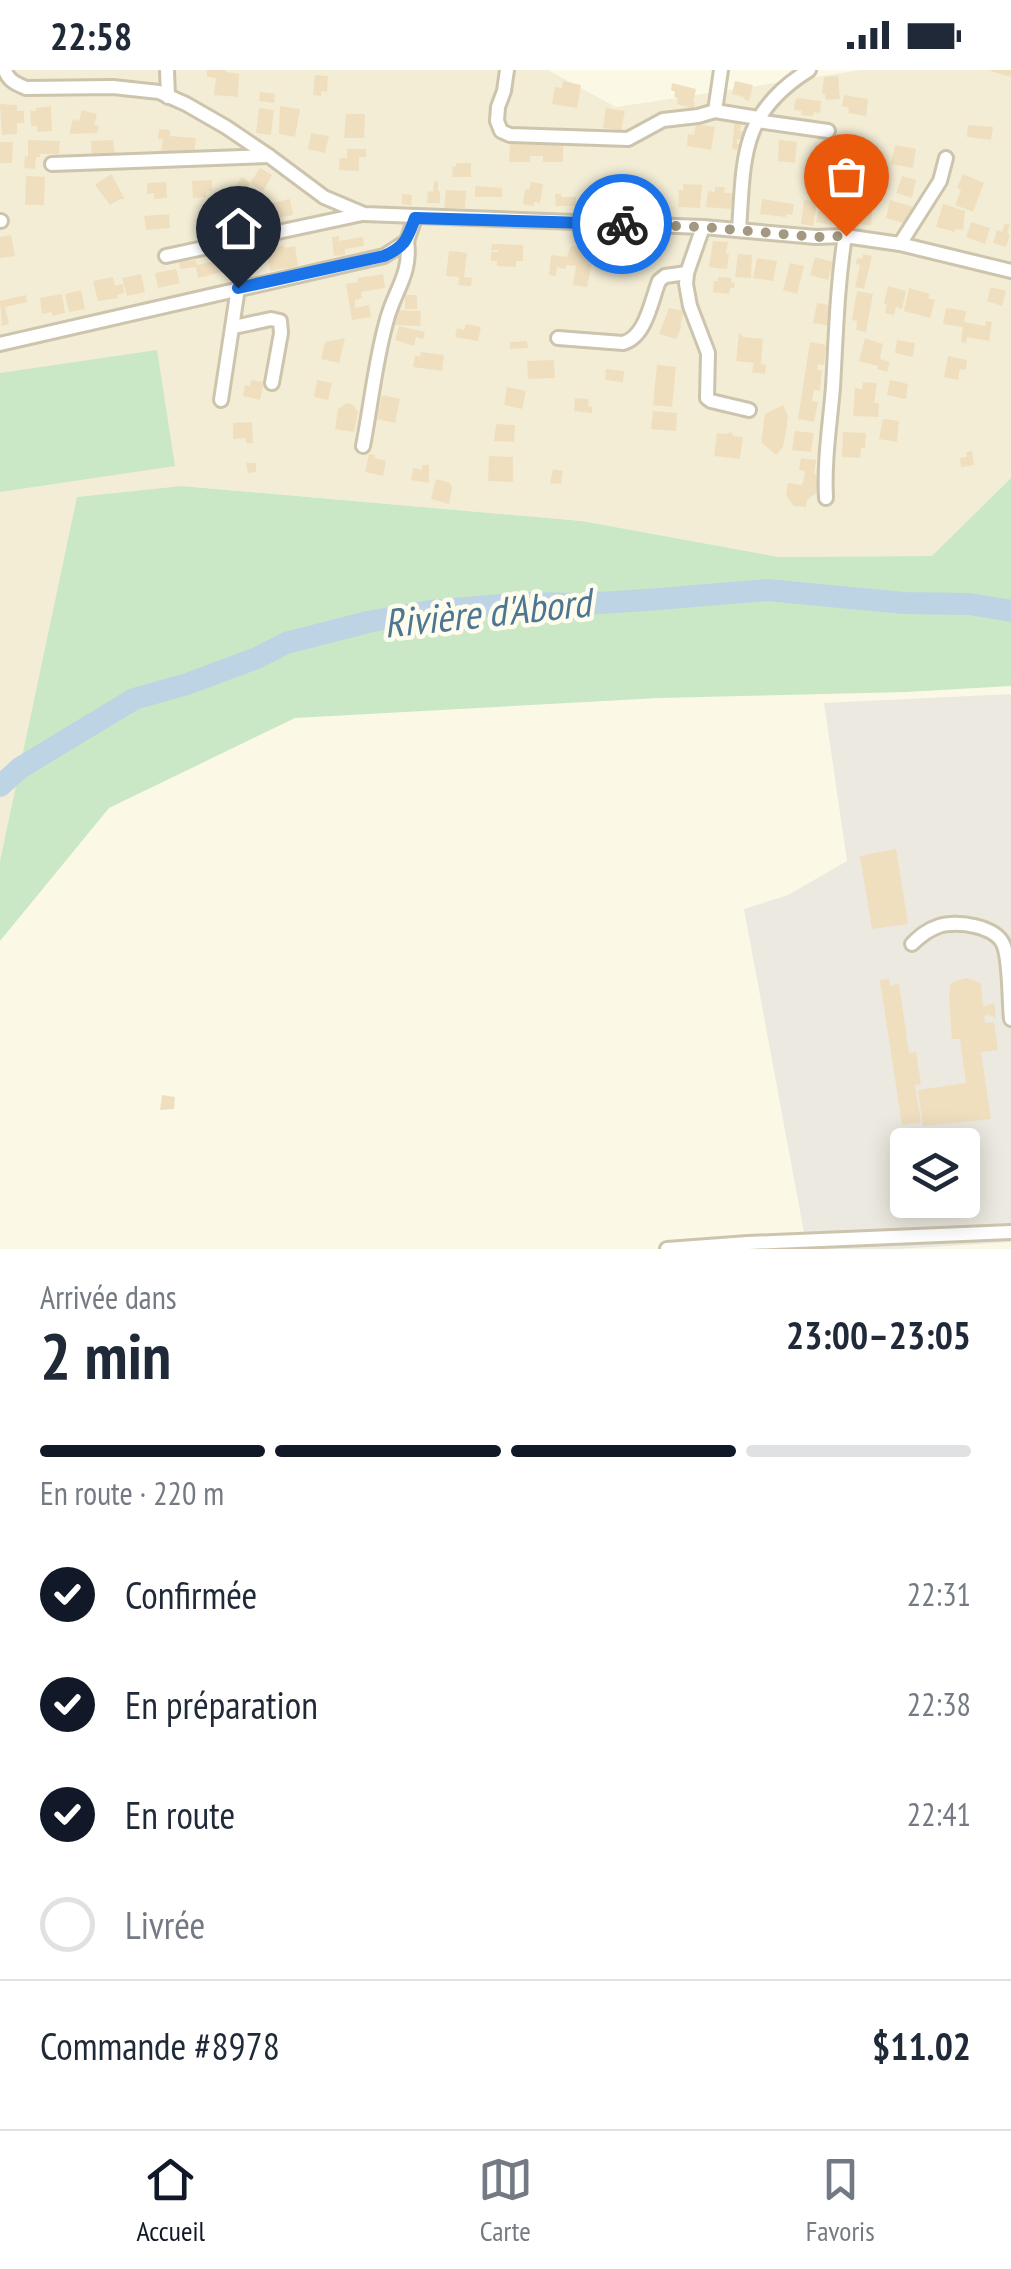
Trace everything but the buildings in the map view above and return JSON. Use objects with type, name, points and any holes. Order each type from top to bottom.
[{"type":"street","points":[[167,70],[168,96]]},
{"type":"street","points":[[507,70],[496,121],[500,131],[510,135],[628,140],[663,120],[715,111],[828,132]]},
{"type":"street","points":[[715,111],[721,70]]},
{"type":"street","points":[[739,230],[744,157],[758,120],[770,100],[809,70]]},
{"type":"street","points":[[4,76],[26,88],[113,87],[159,92],[226,127],[324,197],[364,214]]},
{"type":"street","points":[[52,164],[269,156]]},
{"type":"street","points":[[900,244],[940,182],[946,158]]},
{"type":"street","points":[[166,256],[364,214],[846,236],[900,244],[1011,271]]},
{"type":"street","points":[[363,446],[386,319],[408,270],[407,241],[415,218]]},
{"type":"street","points":[[703,227],[686,284],[708,353],[707,398],[750,410]]},
{"type":"street","points":[[826,498],[837,296],[846,236]]},
{"type":"street","points":[[0,344],[384,256],[407,241]]},
{"type":"street","points":[[558,338],[630,341],[639,333],[658,281],[665,276],[687,274]]},
{"type":"street","points":[[221,400],[238,288]]},
{"type":"street","points":[[234,327],[271,319],[280,321],[272,383]]},
{"type":"street","points":[[912,944],[922,934],[950,924],[995,934],[1004,947],[1011,1019]]},
{"type":"street","points":[[667,1249],[1011,1232]]},
{"type":"shaded area","points":[[0,70],[548,70],[616,107],[861,70],[1011,70],[1011,478],[933,556],[779,557],[582,521],[181,486],[78,497],[0,861]]},
{"type":"shaded area","points":[[1011,694],[1011,1242],[898,1249],[807,1249],[744,909],[788,895],[847,861],[824,703]]},
{"type":"green space","points":[[157,350],[175,466],[0,492],[0,373]]},
{"type":"green space","points":[[1011,478],[1011,686],[659,698],[295,718],[109,808],[0,941],[0,861],[77,497],[181,486],[582,521],[779,557],[932,556]]},
{"type":"waterway","name":"Rivière d'Abord","points":[[0,786],[20,768],[134,699],[187,684],[286,643],[430,611],[767,590],[904,603],[969,604],[1011,611]]},
{"type":"way so far","points":[[622,224],[846,236]]},
{"type":"route","points":[[238,288],[384,256],[407,241],[415,218],[622,224]]}]
